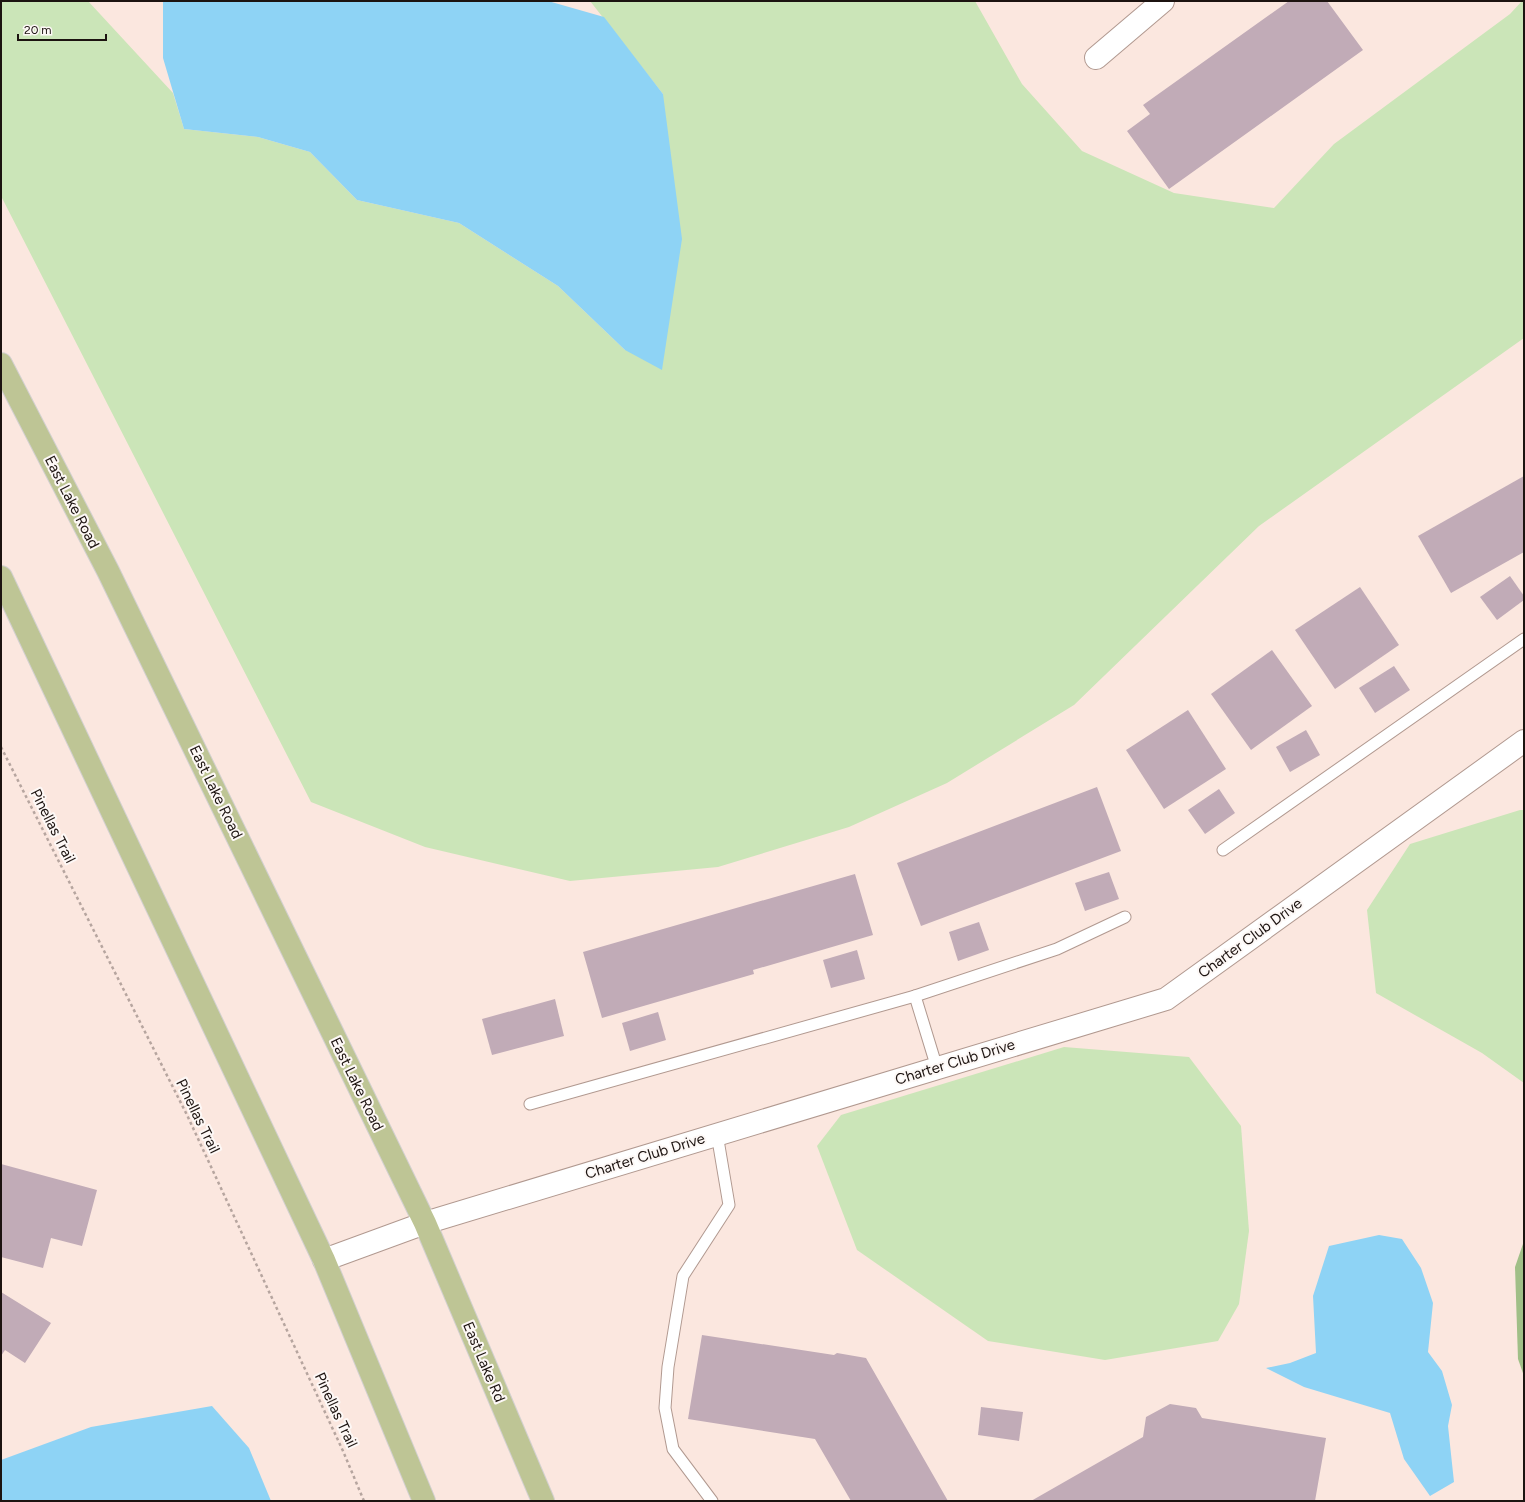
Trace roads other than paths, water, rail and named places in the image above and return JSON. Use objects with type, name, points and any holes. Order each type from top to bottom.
[{"type":"main road","name":"East Lake Road","points":[[1,364],[108,570],[425,1223]]},
{"type":"main road","points":[[1,577],[324,1260],[424,1501]]},
{"type":"main road","name":"East Lake Rd","points":[[425,1223],[543,1501]]},
{"type":"street","points":[[1096,58],[1163,1]]},
{"type":"street","name":"Charter Club Drive","points":[[324,1260],[425,1223],[1166,999],[1524,741]]},
{"type":"lane","points":[[1223,850],[1524,639]]},
{"type":"lane","points":[[530,1104],[915,996],[1057,949],[1125,917]]},
{"type":"lane","points":[[915,996],[937,1068]]},
{"type":"lane","points":[[712,1501],[673,1449],[665,1408],[668,1367],[683,1276],[729,1205],[717,1134]]},
{"type":"water","points":[[163,1],[548,1],[604,17],[663,94],[682,239],[662,370],[625,350],[558,286],[459,223],[357,200],[310,152],[258,137],[184,129],[163,58]]},
{"type":"water","points":[[1379,1235],[1402,1239],[1421,1268],[1433,1303],[1428,1352],[1442,1371],[1452,1405],[1448,1426],[1454,1482],[1430,1496],[1404,1459],[1390,1413],[1304,1387],[1266,1368],[1290,1363],[1316,1353],[1313,1296],[1329,1246]]},
{"type":"water","points":[[212,1406],[249,1448],[271,1501],[1,1501],[1,1460],[91,1427]]}]
